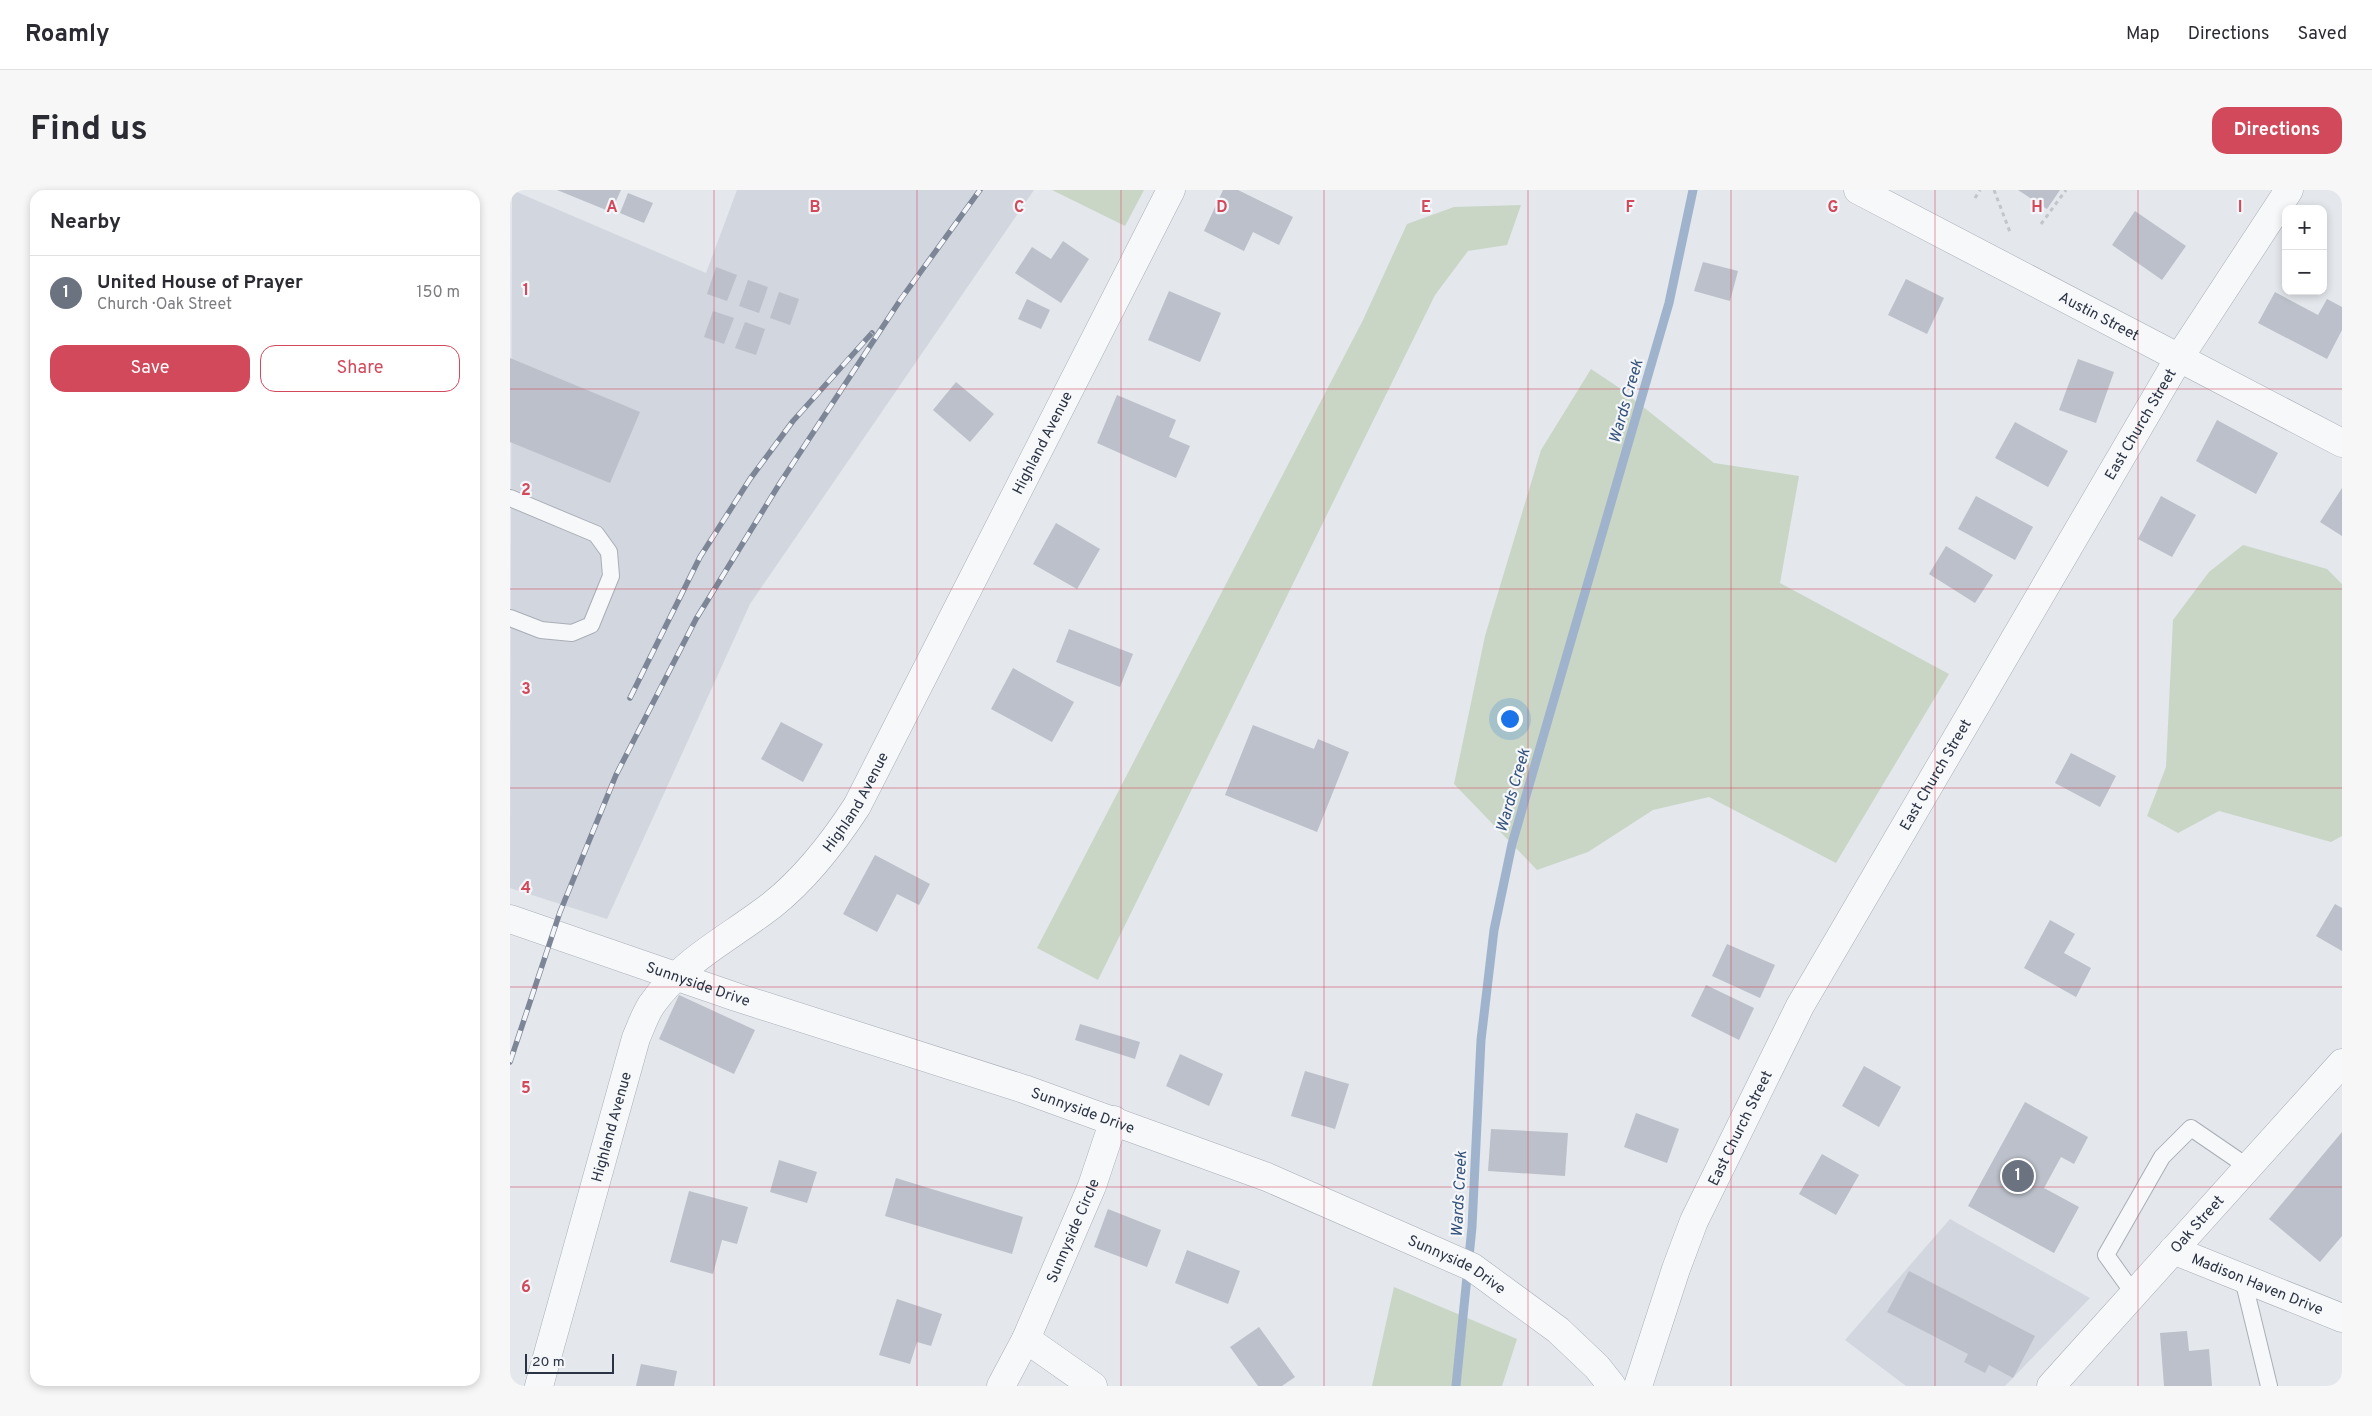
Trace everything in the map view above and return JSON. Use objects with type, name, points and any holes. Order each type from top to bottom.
[{"type":"street","name":"Highland Avenue","points":[[539,1386],[636,1038],[651,1005],[674,976],[690,962],[774,904],[818,861],[852,814],[1171,190]]},
{"type":"street","name":"Austin Street","points":[[1858,190],[2342,443]]},
{"type":"street","name":"East Church Street","points":[[1638,1386],[1676,1268],[1694,1221],[1800,1006],[2179,358],[2289,190]]},
{"type":"street","name":"Sunnyside Drive","points":[[510,919],[674,976],[1114,1120],[1267,1177],[1472,1267],[1558,1330],[1597,1367],[1612,1386]]},
{"type":"street","name":"Oak Street","points":[[2051,1386],[2342,1063]]},
{"type":"street","name":"Sunnyside Circle","points":[[1001,1386],[1026,1339],[1092,1186],[1114,1120]]},
{"type":"street","name":"Madison Haven Drive","points":[[2173,1250],[2342,1318]]},
{"type":"street","points":[[1026,1339],[1093,1386]]},
{"type":"lane","points":[[510,498],[596,534],[609,552],[611,576],[591,625],[572,633],[541,630],[510,618]]},
{"type":"lane","points":[[2134,1294],[2106,1255],[2162,1157],[2191,1128],[2248,1167]]},
{"type":"lane","points":[[2243,1279],[2269,1386]]},
{"type":"path","points":[[1974,198],[1980,190]]},
{"type":"path","points":[[1994,190],[2010,232]]},
{"type":"path","points":[[2041,224],[2066,190]]},
{"type":"shaded area","points":[[512,190],[706,273],[737,190],[1034,190],[750,604],[607,919],[510,888]]},
{"type":"shaded area","points":[[1950,1219],[2090,1298],[2005,1386],[1906,1386],[1845,1340]]},
{"type":"green space","points":[[1052,190],[1144,190],[1125,226]]},
{"type":"green space","points":[[1521,205],[1507,245],[1468,251],[1435,295],[1098,980],[1037,948],[1363,320],[1407,224],[1454,207]]},
{"type":"green space","points":[[1591,369],[1618,387],[1714,463],[1799,476],[1780,583],[1949,674],[1836,863],[1709,797],[1653,810],[1588,852],[1537,870],[1454,784],[1485,636],[1541,450]]},
{"type":"green space","points":[[2243,545],[2327,569],[2342,584],[2342,836],[2331,842],[2219,811],[2178,833],[2147,816],[2166,767],[2173,620],[2209,572]]},
{"type":"green space","points":[[1394,1287],[1517,1339],[1502,1386],[1372,1386]]},
{"type":"building","points":[[557,190],[621,190],[611,212]]},
{"type":"building","points":[[1223,190],[1238,190],[1293,217],[1279,245],[1253,232],[1244,251],[1204,231]]},
{"type":"building","points":[[2018,190],[2060,190],[2047,209]]},
{"type":"building","points":[[628,193],[653,203],[644,223],[620,213]]},
{"type":"building","points":[[2135,211],[2186,246],[2162,280],[2112,245]]},
{"type":"building","points":[[1063,241],[1089,259],[1061,303],[1015,273],[1032,247],[1051,259]]},
{"type":"building","points":[[1703,262],[1738,271],[1730,301],[1694,291]]},
{"type":"building","points":[[716,267],[737,275],[727,301],[707,294]]},
{"type":"building","points":[[1906,279],[1944,298],[1927,334],[1888,315]]},
{"type":"building","points":[[748,280],[768,287],[759,313],[739,306]]},
{"type":"building","points":[[1169,291],[1221,313],[1200,362],[1148,340]]},
{"type":"building","points":[[779,292],[799,299],[790,325],[770,318]]},
{"type":"building","points":[[2275,292],[2318,315],[2327,299],[2342,307],[2342,330],[2327,359],[2258,323]]},
{"type":"building","points":[[1027,299],[1050,310],[1041,329],[1018,319]]},
{"type":"building","points":[[713,311],[734,318],[724,344],[704,337]]},
{"type":"building","points":[[745,322],[765,329],[756,355],[735,348]]},
{"type":"building","points":[[510,358],[640,412],[610,483],[510,442]]},
{"type":"building","points":[[2078,359],[2114,372],[2096,423],[2059,410]]},
{"type":"building","points":[[956,382],[994,414],[970,442],[933,410]]},
{"type":"building","points":[[1117,395],[1176,420],[1169,437],[1190,446],[1176,478],[1097,443]]},
{"type":"building","points":[[2217,420],[2278,453],[2256,494],[2196,461]]},
{"type":"building","points":[[2015,422],[2068,451],[2048,487],[1995,458]]},
{"type":"building","points":[[2342,488],[2342,536],[2320,522]]},
{"type":"building","points":[[1976,496],[2033,527],[2015,560],[1958,529]]},
{"type":"building","points":[[2161,496],[2196,515],[2172,557],[2138,539]]},
{"type":"building","points":[[1056,523],[1100,549],[1077,589],[1033,564]]},
{"type":"building","points":[[1946,546],[1993,575],[1975,603],[1929,574]]},
{"type":"building","points":[[1069,629],[1133,654],[1120,687],[1056,662]]},
{"type":"building","points":[[1013,668],[1074,702],[1052,742],[991,709]]},
{"type":"building","points":[[781,722],[823,744],[803,782],[761,759]]},
{"type":"building","points":[[1253,725],[1314,749],[1318,739],[1349,752],[1317,832],[1225,795]]},
{"type":"building","points":[[2071,753],[2116,776],[2100,807],[2055,783]]},
{"type":"building","points":[[875,855],[930,884],[919,905],[897,894],[877,932],[843,914]]},
{"type":"building","points":[[2335,904],[2342,908],[2342,951],[2316,936]]},
{"type":"building","points":[[2050,920],[2075,934],[2064,953],[2091,968],[2076,997],[2024,968]]},
{"type":"building","points":[[1727,944],[1775,965],[1760,998],[1712,976]]},
{"type":"building","points":[[1706,985],[1754,1008],[1739,1040],[1691,1016]]},
{"type":"building","points":[[679,995],[755,1030],[734,1074],[659,1039]]},
{"type":"building","points":[[1080,1024],[1140,1042],[1135,1059],[1075,1040]]},
{"type":"building","points":[[1180,1054],[1223,1074],[1209,1106],[1166,1086]]},
{"type":"building","points":[[1864,1066],[1901,1087],[1879,1127],[1842,1106]]},
{"type":"building","points":[[1305,1071],[1349,1084],[1335,1129],[1291,1116]]},
{"type":"building","points":[[2025,1102],[2088,1137],[2074,1164],[2061,1157],[2044,1188],[2079,1207],[2054,1253],[1968,1206]]},
{"type":"building","points":[[1636,1113],[1679,1129],[1667,1163],[1624,1147]]},
{"type":"building","points":[[1491,1129],[1568,1133],[1565,1176],[1488,1171]]},
{"type":"building","points":[[2342,1132],[2342,1236],[2320,1262],[2269,1219]]},
{"type":"building","points":[[1822,1154],[1859,1175],[1836,1215],[1799,1194]]},
{"type":"building","points":[[779,1160],[817,1172],[807,1203],[770,1192]]},
{"type":"building","points":[[896,1178],[1023,1217],[1012,1254],[885,1216]]},
{"type":"building","points":[[689,1191],[748,1207],[737,1244],[722,1240],[713,1274],[670,1262]]},
{"type":"building","points":[[1108,1209],[1161,1230],[1147,1267],[1094,1247]]},
{"type":"building","points":[[1187,1250],[1240,1271],[1228,1304],[1175,1283]]},
{"type":"building","points":[[1909,1271],[2035,1336],[2013,1378],[1989,1365],[1985,1373],[1964,1362],[1968,1354],[1887,1312]]},
{"type":"building","points":[[897,1299],[942,1314],[931,1346],[917,1342],[910,1364],[879,1355]]},
{"type":"building","points":[[1259,1327],[1295,1377],[1282,1386],[1258,1386],[1230,1347]]},
{"type":"building","points":[[2187,1331],[2189,1351],[2209,1349],[2212,1386],[2164,1386],[2160,1333]]},
{"type":"building","points":[[641,1364],[677,1371],[674,1386],[636,1386]]},
{"type":"waterway","name":"Wards Creek","points":[[1456,1386],[1472,1227],[1481,1040],[1494,930],[1512,844],[1669,303],[1693,190]]},
{"type":"railway","points":[[510,1062],[560,912],[616,775],[696,619],[780,483],[901,299],[980,190]]},
{"type":"railway","points":[[630,698],[700,557],[750,479],[793,421],[872,333]]},
{"type":"place","name":"United House of Prayer","points":[[2018,1176]]}]
